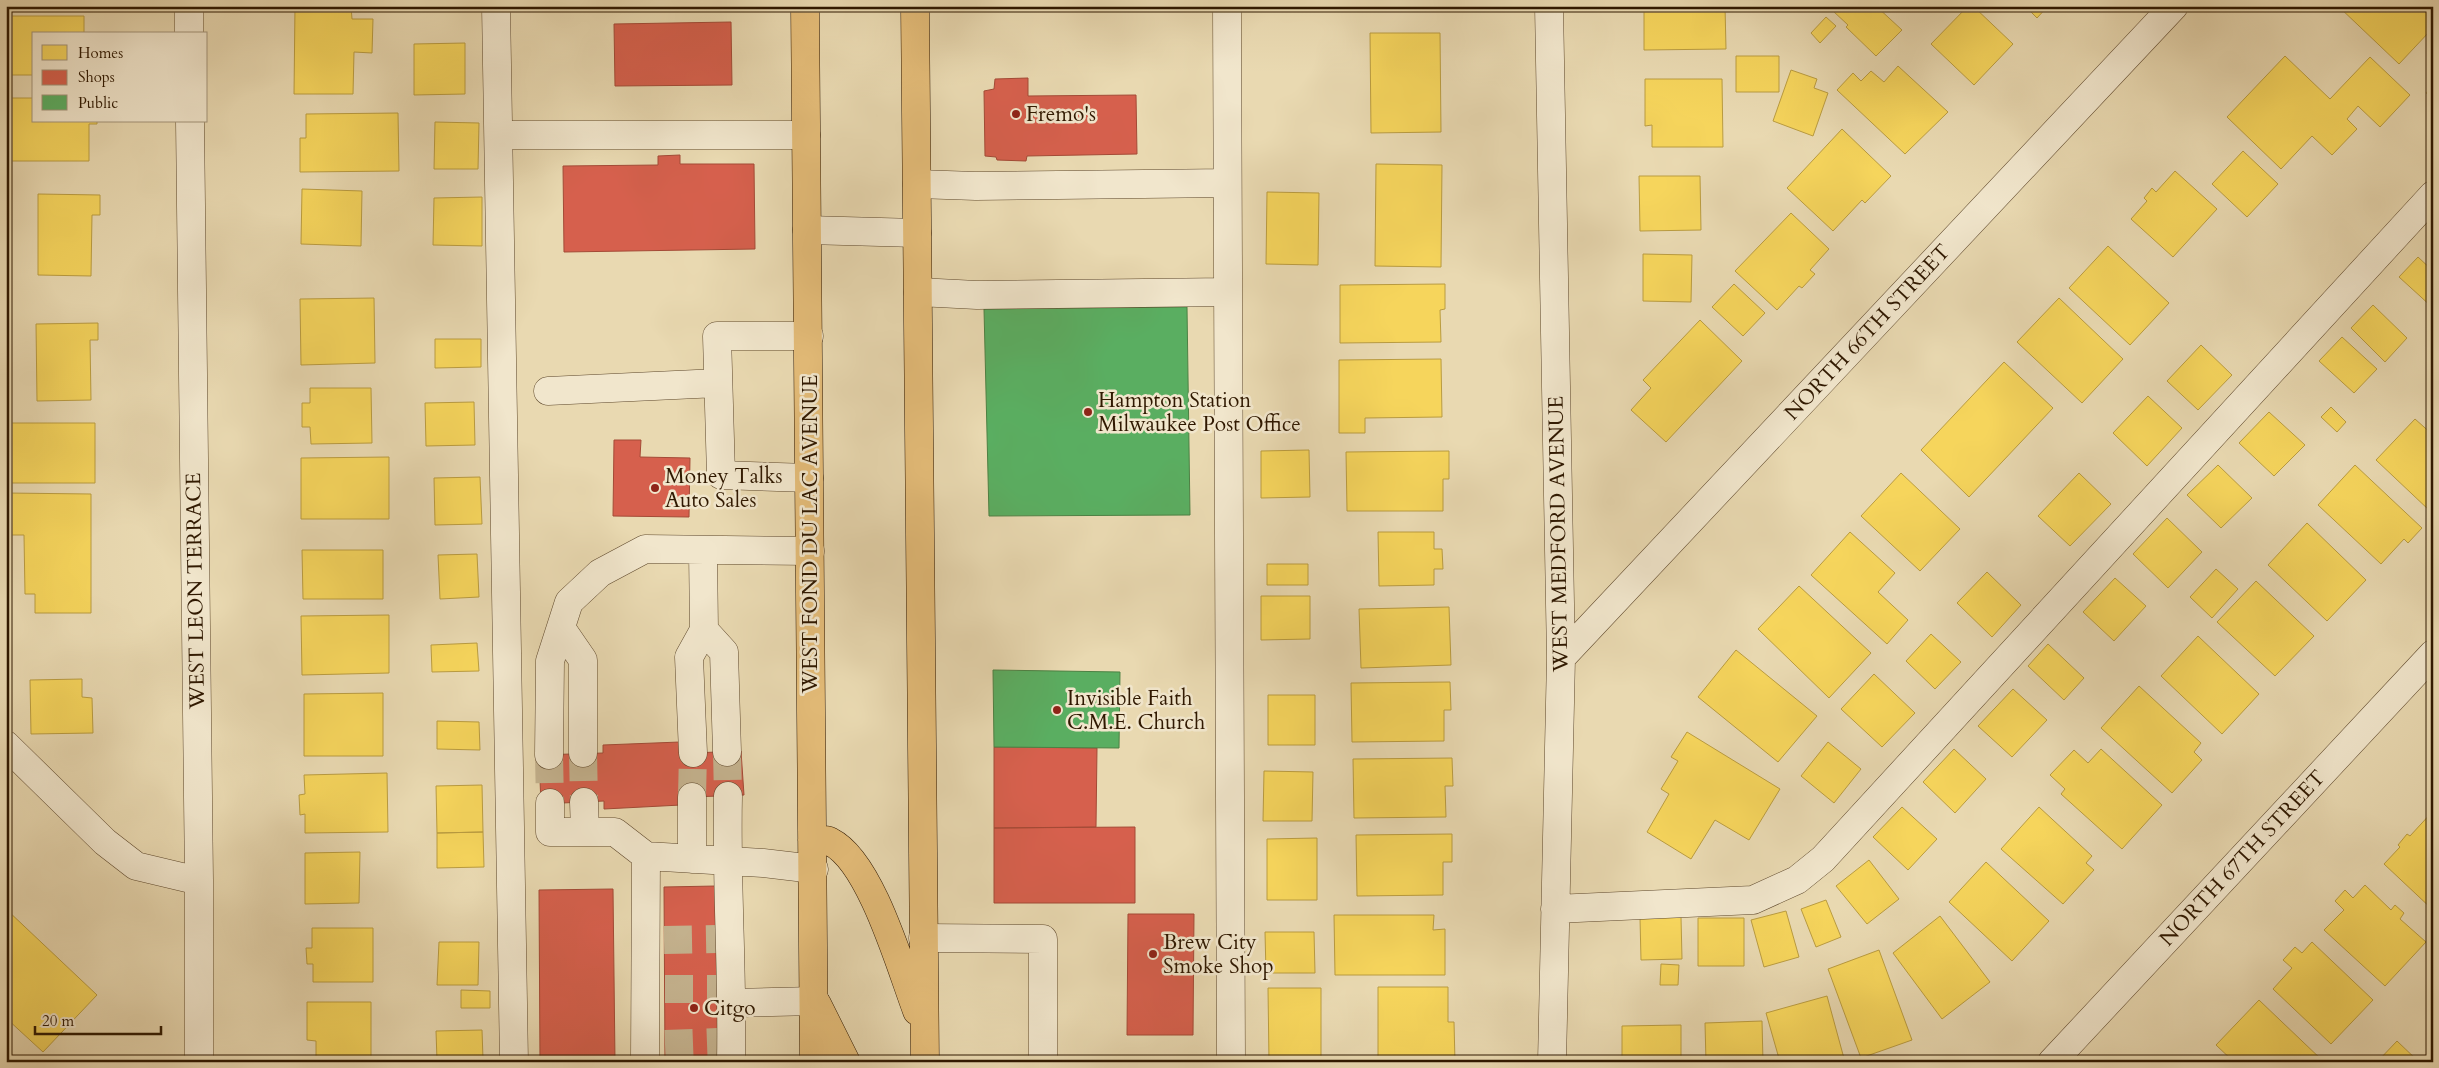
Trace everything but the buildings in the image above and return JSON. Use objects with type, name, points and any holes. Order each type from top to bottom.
[{"type":"main road","name":"WEST FOND DU LAC AVENUE","points":[[805,6],[812,840],[814,869],[814,1062]]},
{"type":"main road","points":[[915,6],[925,1062]]},
{"type":"main road","points":[[812,840],[831,841],[854,861],[876,900],[924,1028]]},
{"type":"main road","points":[[815,1001],[846,1062]]},
{"type":"street","points":[[189,6],[189,32]]},
{"type":"street","points":[[496,6],[514,1062]]},
{"type":"street","points":[[1226,6],[1231,1062]]},
{"type":"street","name":"WEST MEDFORD AVENUE","points":[[1549,6],[1561,658],[1552,1062]]},
{"type":"street","name":"NORTH 66TH STREET","points":[[1561,658],[2174,6]]},
{"type":"street","name":"WEST LEON TERRACE","points":[[190,122],[199,881],[199,1062]]},
{"type":"street","points":[[499,135],[806,135]]},
{"type":"street","points":[[917,184],[985,186],[1227,183]]},
{"type":"street","points":[[1555,909],[1753,900],[1796,880],[1823,859],[2433,195]]},
{"type":"street","points":[[807,230],[917,233]]},
{"type":"street","points":[[918,292],[977,295],[1227,292]]},
{"type":"street","points":[[809,336],[717,336],[721,475],[809,478]]},
{"type":"street","points":[[548,391],[718,383]]},
{"type":"street","points":[[549,754],[550,661],[569,602],[600,573],[645,549],[703,551],[724,549],[810,550]]},
{"type":"street","points":[[693,753],[689,657],[704,630],[703,551]]},
{"type":"street","points":[[561,628],[583,660],[584,753]]},
{"type":"street","points":[[704,630],[724,652],[727,752]]},
{"type":"street","name":"NORTH 67TH STREET","points":[[2052,1062],[2433,654]]},
{"type":"street","points":[[6,745],[105,842],[136,866],[199,881]]},
{"type":"street","points":[[727,1049],[727,993],[723,939],[728,796]]},
{"type":"street","points":[[692,797],[692,859]]},
{"type":"street","points":[[584,802],[586,832]]},
{"type":"street","points":[[550,803],[550,832],[615,832],[646,856],[814,869]]},
{"type":"street","points":[[646,856],[655,941],[652,1050]]},
{"type":"street","points":[[923,938],[1043,939],[1043,1062]]},
{"type":"street","points":[[727,993],[815,1001]]},
{"type":"tunnel","points":[[727,752],[728,796]]},
{"type":"tunnel","points":[[583,753],[584,802]]},
{"type":"tunnel","points":[[692,797],[693,753]]},
{"type":"tunnel","points":[[549,755],[550,803]]},
{"type":"tunnel","points":[[664,940],[717,939]]},
{"type":"tunnel","points":[[665,989],[718,989]]},
{"type":"tunnel","points":[[665,1044],[718,1042]]},
{"type":"place","name":"Fremo's","points":[[1016,114]]},
{"type":"place","name":"Hampton Station Milwaukee Post Office","points":[[1088,412]]},
{"type":"place","name":"Money Talks Auto Sales","points":[[655,488]]},
{"type":"place","name":"Invisible Faith C.M.E. Church","points":[[1057,710]]},
{"type":"place","name":"Brew City Smoke Shop","points":[[1153,954]]},
{"type":"place","name":"Citgo","points":[[694,1008]]}]
